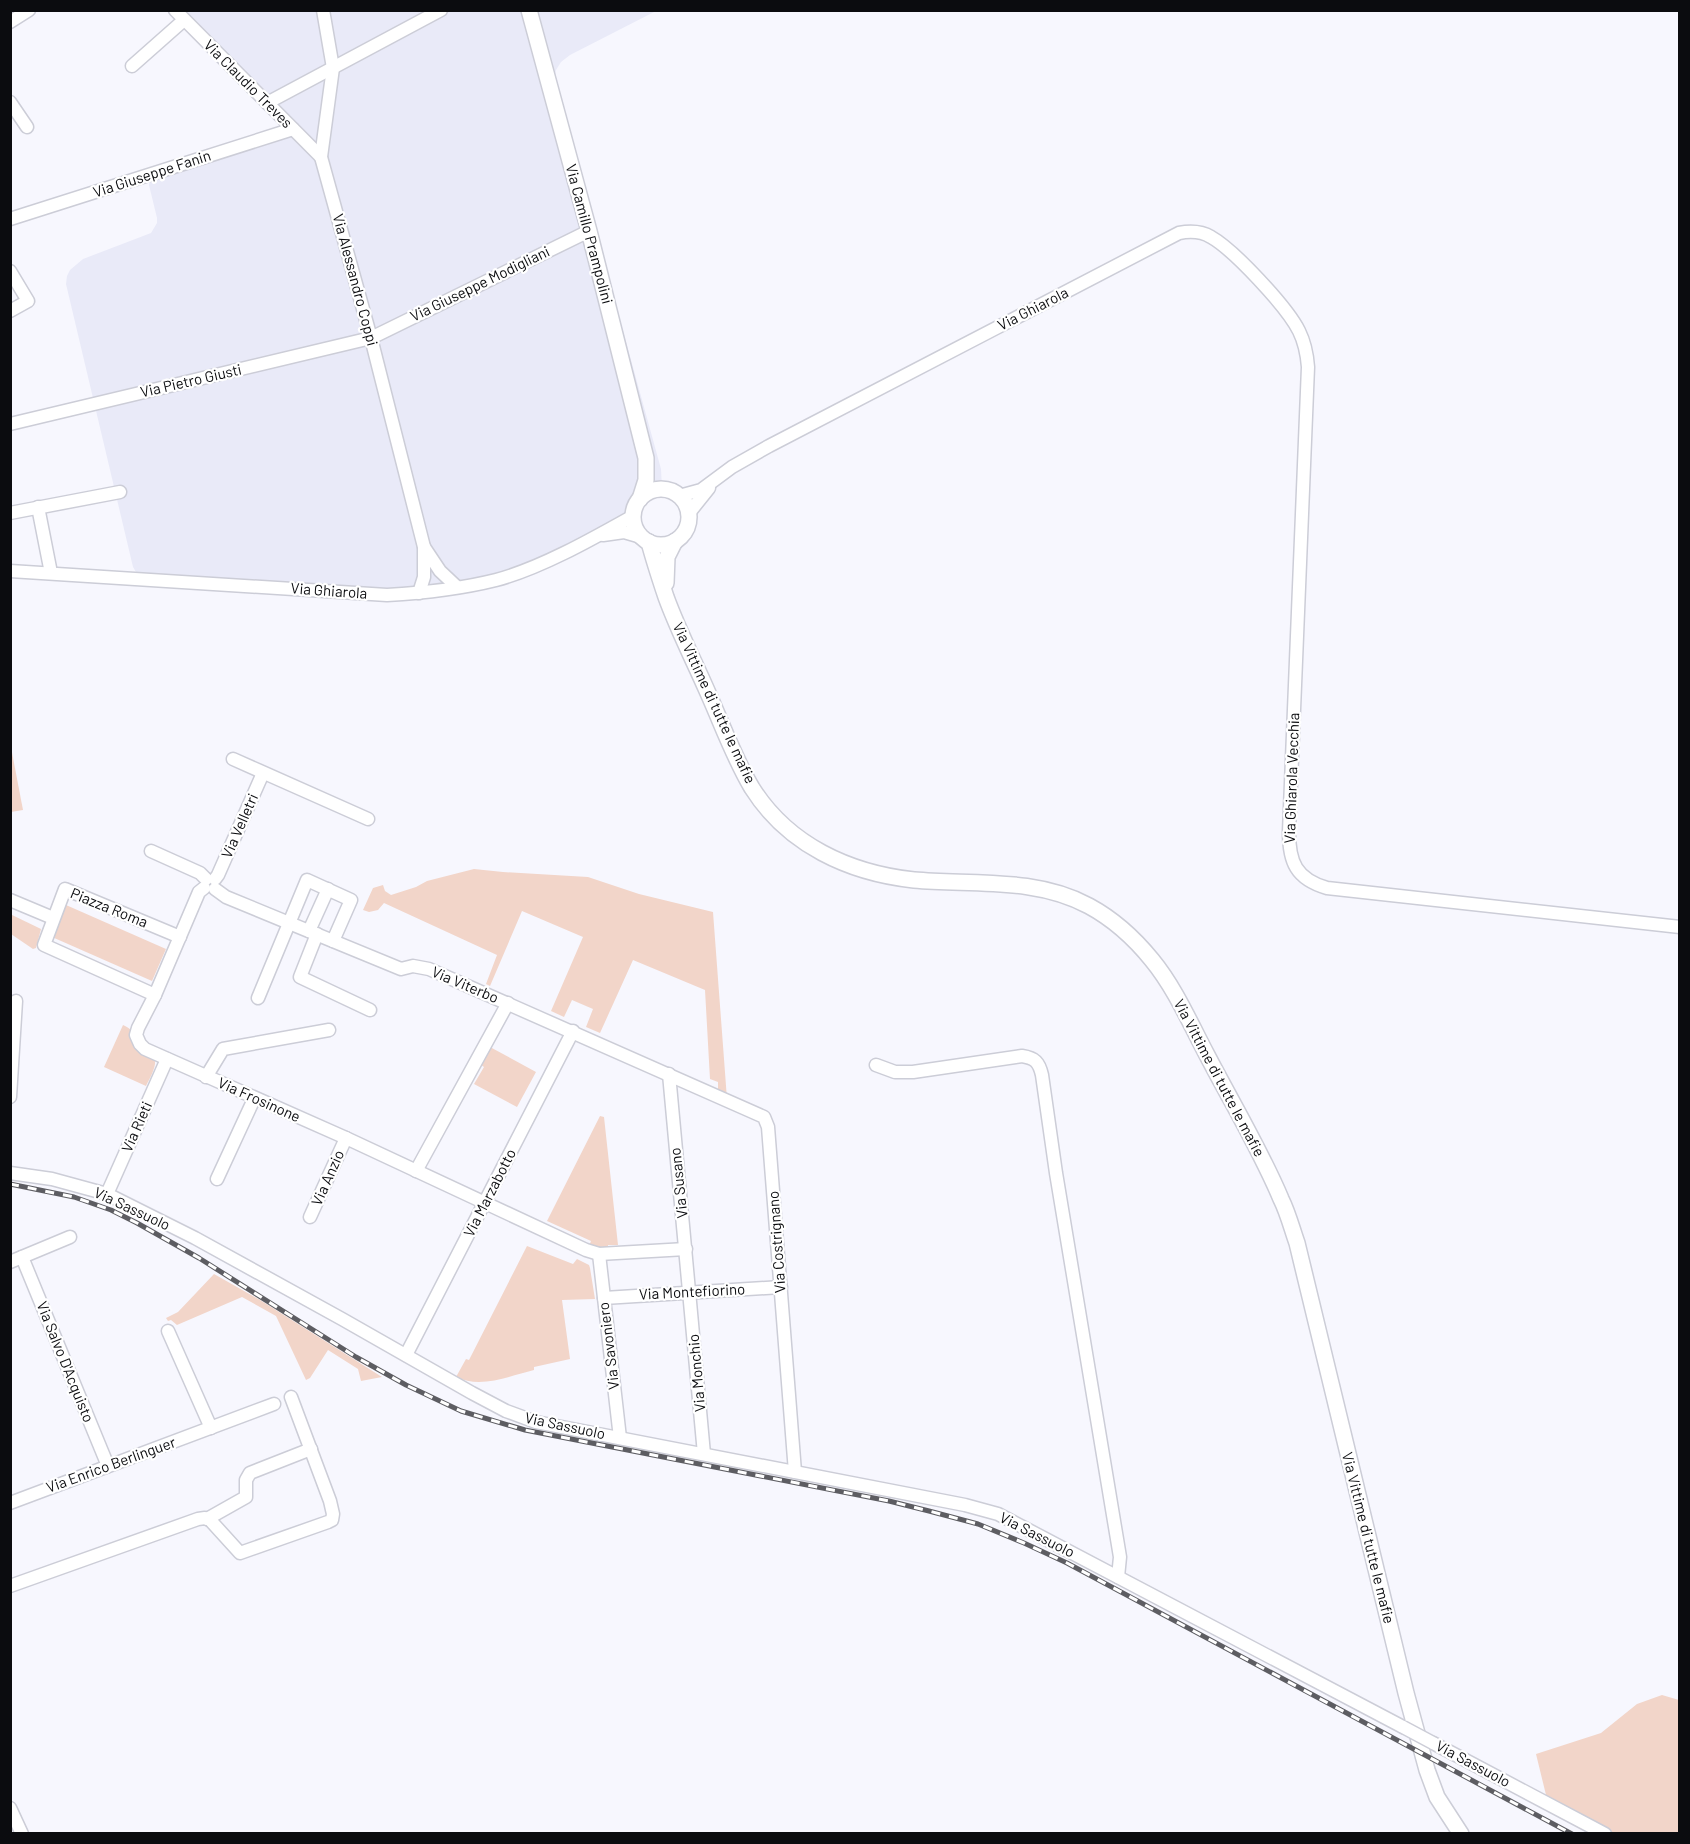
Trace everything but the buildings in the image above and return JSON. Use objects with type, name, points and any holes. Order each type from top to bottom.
[{"type":"main road","name":"Via Camillo Prampolini","points":[[530,10],[646,458],[646,480],[640,498]]},
{"type":"main road","name":"Via Camillo Prampolini","points":[[646,458],[664,489]]},
{"type":"main road","points":[[664,489],[679,496],[684,501],[688,513],[686,529],[675,541],[657,545],[645,540],[636,531],[633,516],[640,498],[655,490],[664,489]]},
{"type":"main road","name":"Via Vittime di tutte le mafie","points":[[645,540],[666,598],[737,759],[752,788],[792,832],[815,850],[842,863],[875,874],[914,880],[1025,886],[1060,894],[1088,906],[1124,930],[1154,962],[1189,1021],[1282,1201],[1299,1254],[1426,1770],[1437,1797],[1461,1833]]},
{"type":"main road","name":"Via Vittime di tutte le mafie","points":[[666,598],[667,557],[675,541]]},
{"type":"street","points":[[10,22],[29,10]]},
{"type":"street","name":"Via Alessandro Coppi","points":[[323,10],[333,68],[321,157],[371,338],[424,547],[424,577],[419,593]]},
{"type":"street","points":[[267,103],[441,10]]},
{"type":"street","points":[[132,66],[179,15]]},
{"type":"street","name":"Via Claudio Treves","points":[[179,15],[321,157]]},
{"type":"street","points":[[10,102],[27,127]]},
{"type":"street","name":"Via Giuseppe Fanin","points":[[10,219],[293,129]]},
{"type":"street","name":"Via Giuseppe Modigliani","points":[[371,338],[589,231]]},
{"type":"street","name":"Via Ghiarola","points":[[679,496],[701,490],[732,467],[769,446],[1179,233],[1190,231],[1201,233],[1219,243],[1272,295],[1292,319],[1299,332],[1306,349],[1308,367]]},
{"type":"street","points":[[10,271],[28,301],[10,311]]},
{"type":"street","name":"Via Pietro Giusti","points":[[10,424],[371,338]]},
{"type":"street","name":"Via Ghiarola Vecchia","points":[[1308,367],[1289,832],[1293,863],[1310,881],[1327,888],[1680,927]]},
{"type":"street","name":"Via Ghiarola","points":[[688,513],[713,482]]},
{"type":"street","points":[[10,513],[120,492]]},
{"type":"street","points":[[38,507],[51,573]]},
{"type":"street","name":"Via Ghiarola","points":[[10,571],[387,595],[419,593],[497,580],[524,570],[633,516]]},
{"type":"street","points":[[596,536],[624,532],[645,540]]},
{"type":"street","name":"Via Alessandro Coppi","points":[[424,547],[440,571],[457,587]]},
{"type":"street","points":[[233,759],[368,819]]},
{"type":"street","name":"Via Velletri","points":[[180,937],[199,892],[218,875],[263,773]]},
{"type":"street","name":"Via Viterbo","points":[[151,851],[200,873],[226,897],[402,969],[413,966],[429,969],[573,1031]]},
{"type":"street","points":[[258,998],[307,880],[351,900],[333,940]]},
{"type":"street","name":"Piazza Roma","points":[[154,995],[44,945],[65,889],[180,937]]},
{"type":"street","points":[[328,889],[300,977],[370,1010]]},
{"type":"street","name":"Piazza Roma","points":[[10,900],[53,918]]},
{"type":"street","name":"Via Frosinone","points":[[180,937],[136,1035],[145,1049],[599,1254]]},
{"type":"street","points":[[10,1097],[16,1001]]},
{"type":"street","points":[[416,1171],[507,1003]]},
{"type":"street","points":[[206,1077],[223,1049],[329,1030]]},
{"type":"street","points":[[573,1031],[669,1074]]},
{"type":"street","name":"Via Marzabotto","points":[[406,1355],[573,1031]]},
{"type":"street","points":[[876,1065],[895,1072],[913,1072],[1022,1056],[1034,1059],[1039,1064],[1120,1557],[1118,1577]]},
{"type":"street","name":"Via Rieti","points":[[106,1194],[168,1059]]},
{"type":"street","name":"Via Susano","points":[[669,1074],[690,1292]]},
{"type":"street","name":"Via Costrignano","points":[[669,1074],[759,1114],[766,1121],[795,1472]]},
{"type":"street","points":[[217,1179],[254,1099]]},
{"type":"street","name":"Via Anzio","points":[[310,1217],[346,1138]]},
{"type":"street","name":"Via Sassuolo","points":[[10,1173],[52,1179],[106,1194],[195,1238],[471,1393],[521,1417],[536,1422],[985,1509],[1011,1520],[1605,1833]]},
{"type":"street","points":[[16,1259],[70,1237]]},
{"type":"street","points":[[599,1254],[686,1249]]},
{"type":"street","name":"Via Savoniero","points":[[599,1254],[620,1438]]},
{"type":"street","name":"Via Salvo D'Acquisto","points":[[16,1259],[108,1466]]},
{"type":"street","name":"Via Montefiorino","points":[[604,1298],[781,1287]]},
{"type":"street","name":"Via Monchio","points":[[690,1292],[704,1454]]},
{"type":"street","points":[[168,1331],[211,1428]]},
{"type":"street","points":[[207,1519],[240,1553],[332,1520],[330,1502],[291,1397]]},
{"type":"street","name":"Via Enrico Berlinguer","points":[[11,1502],[274,1404]]},
{"type":"street","points":[[10,1586],[198,1519],[207,1519],[246,1497],[246,1480],[250,1473],[311,1449]]},
{"type":"street","points":[[10,1808],[17,1832]]},
{"type":"shaded area","points":[[176,11],[656,11],[570,55],[561,62],[554,80],[661,469],[662,488],[658,495],[533,567],[436,591],[153,577],[136,572],[66,284],[67,276],[70,270],[83,259],[151,233],[157,223],[157,218],[149,185],[150,179],[293,129]]},
{"type":"shaded area","points":[[10,742],[23,810],[11,812],[10,812]]},
{"type":"shaded area","points":[[474,869],[588,877],[639,894],[713,912],[727,1099],[718,1094],[718,1082],[710,1079],[705,990],[633,960],[600,1033],[586,1027],[593,1009],[572,1000],[564,1017],[551,1011],[583,937],[522,911],[490,986],[486,984],[497,955],[384,903],[378,910],[369,912],[363,910],[373,888],[383,885],[385,891],[391,895],[427,881]]},
{"type":"shaded area","points":[[66,905],[166,949],[152,981],[52,937]]},
{"type":"shaded area","points":[[10,914],[41,929],[36,948],[33,949],[11,934]]},
{"type":"shaded area","points":[[123,1025],[144,1042],[155,1059],[154,1070],[146,1086],[104,1067]]},
{"type":"shaded area","points":[[490,1047],[536,1072],[517,1107],[474,1084],[484,1067],[481,1065]]},
{"type":"shaded area","points":[[600,1116],[604,1117],[618,1245],[608,1245],[608,1253],[588,1249],[591,1241],[547,1221]]},
{"type":"shaded area","points":[[527,1246],[573,1264],[577,1259],[589,1265],[595,1299],[562,1300],[570,1359],[485,1382],[456,1377],[466,1359],[469,1360]]},
{"type":"shaded area","points":[[214,1274],[260,1300],[382,1377],[361,1381],[358,1369],[328,1350],[310,1378],[306,1380],[276,1316],[242,1297],[177,1325],[171,1320],[168,1321],[166,1318],[178,1312]]},
{"type":"shaded area","points":[[1662,1695],[1679,1700],[1679,1833],[1613,1833],[1547,1799],[1536,1754],[1601,1733],[1637,1704]]},
{"type":"railway","points":[[10,1184],[74,1197],[111,1210],[137,1223],[199,1258],[356,1357],[406,1385],[461,1411],[525,1430],[889,1501],[978,1524],[1024,1543],[1067,1563],[1572,1834]]}]
